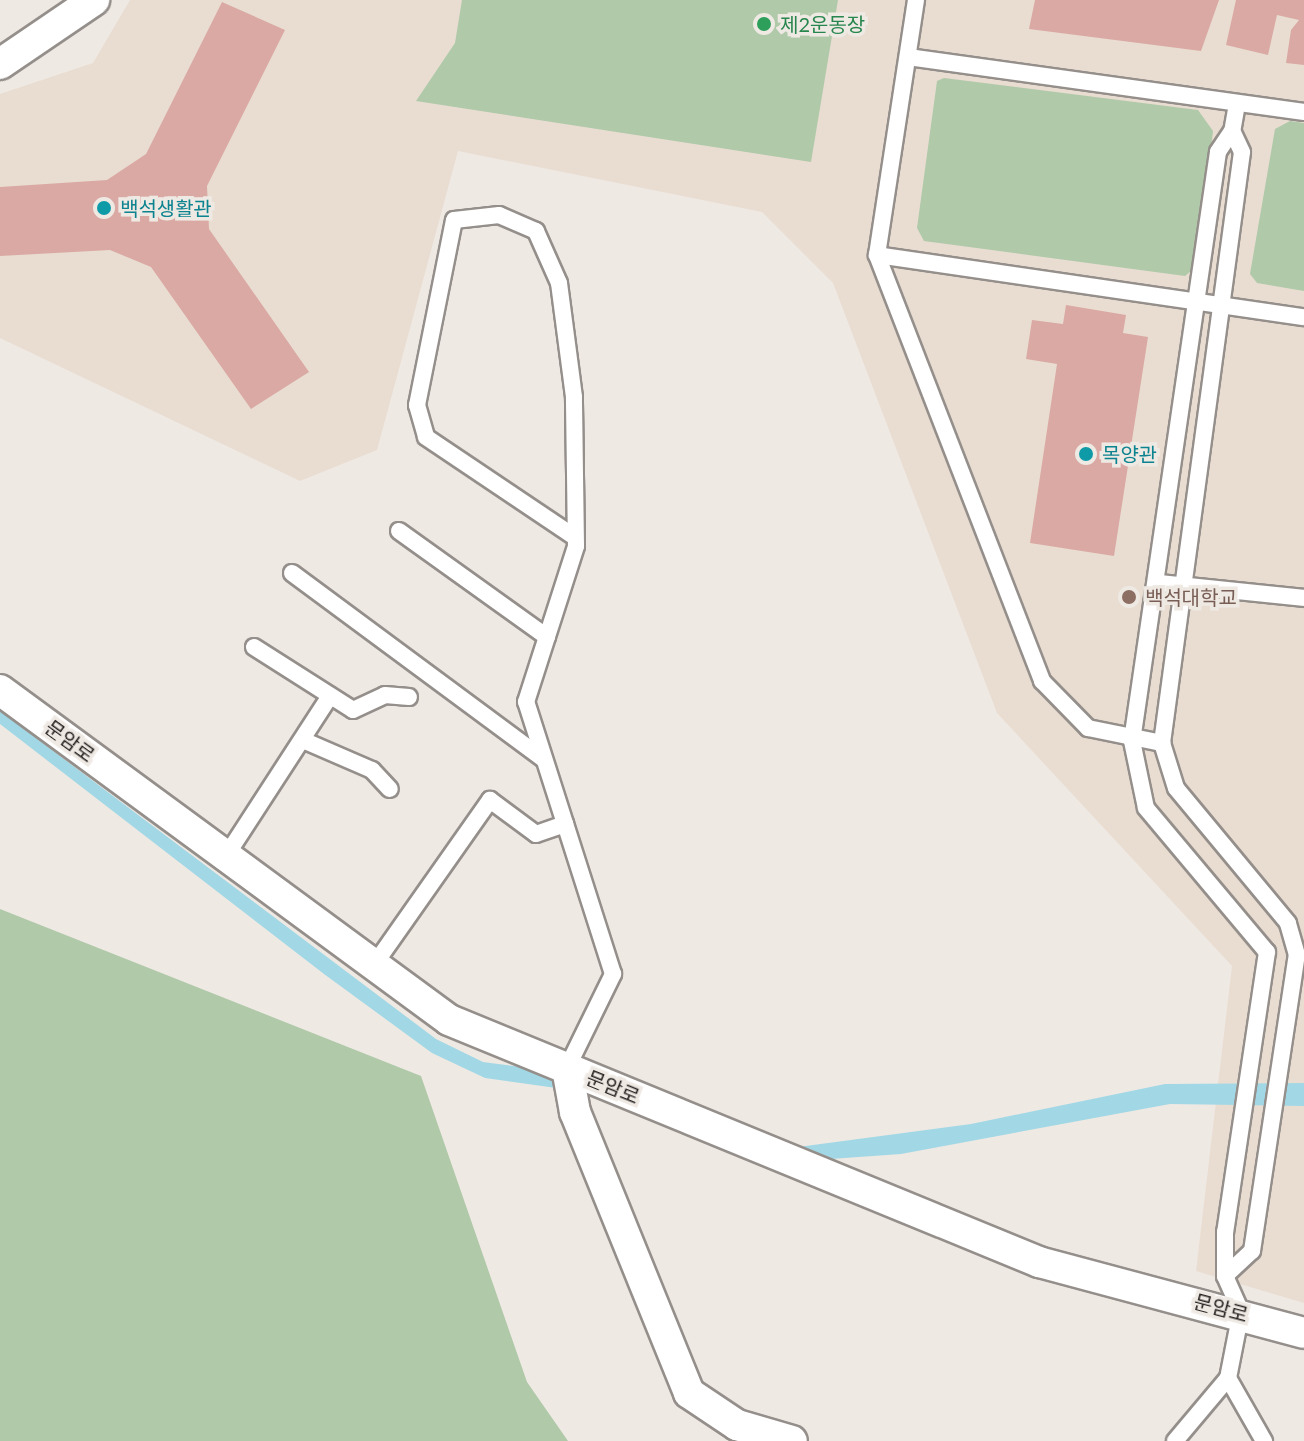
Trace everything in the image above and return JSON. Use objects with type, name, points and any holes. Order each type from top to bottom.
[{"type":"street","points":[[0,64],[94,0]]},
{"type":"street","name":"문암로","points":[[0,690],[449,1020],[1039,1262],[1241,1312],[1304,1333]]},
{"type":"street","points":[[567,1068],[575,1112],[689,1393],[737,1425],[792,1441]]},
{"type":"lane","points":[[916,0],[877,255],[1042,681],[1088,728],[1132,741],[1162,743]]},
{"type":"lane","points":[[908,57],[1304,112]]},
{"type":"lane","points":[[1237,104],[1232,131],[1218,152],[1195,302],[1160,583],[1132,741],[1146,808],[1267,952],[1301,955]]},
{"type":"lane","points":[[1225,1276],[1252,1251],[1301,955],[1288,923],[1176,788],[1162,743],[1185,585],[1219,303],[1242,152],[1232,131]]},
{"type":"lane","points":[[567,1068],[613,974],[526,702],[575,537],[574,397],[559,283],[536,231],[499,215],[454,220],[417,405],[426,437],[575,537]]},
{"type":"lane","points":[[877,255],[1304,317]]},
{"type":"lane","points":[[399,531],[547,637]]},
{"type":"lane","points":[[292,573],[543,759]]},
{"type":"lane","points":[[1160,583],[1304,598]]},
{"type":"lane","points":[[254,647],[353,710],[385,695],[409,697]]},
{"type":"lane","points":[[226,856],[305,741],[330,696]]},
{"type":"lane","points":[[305,741],[372,770],[390,789]]},
{"type":"lane","points":[[374,965],[490,800],[536,834],[565,824]]},
{"type":"lane","points":[[1175,1441],[1228,1378],[1241,1312],[1225,1276],[1225,1232],[1267,952]]},
{"type":"lane","points":[[1228,1378],[1264,1441]]},
{"type":"shaded area","name":"백석대학교","points":[[130,0],[1304,0],[1304,1303],[1196,1271],[1232,966],[997,713],[833,283],[762,212],[458,151],[377,450],[300,481],[0,338],[0,94],[93,63]]},
{"type":"green space","points":[[462,0],[838,0],[811,162],[416,101],[455,43]]},
{"type":"green space","points":[[944,78],[1198,110],[1213,131],[1197,266],[1185,276],[924,241],[917,228],[937,81]]},
{"type":"green space","points":[[1290,121],[1304,123],[1304,291],[1257,283],[1250,274],[1275,129]]},
{"type":"green space","points":[[0,909],[421,1076],[527,1382],[568,1441],[0,1441]]},
{"type":"water","points":[[0,711],[436,1039],[483,1062],[552,1071],[798,1147],[971,1124],[1165,1084],[1304,1083],[1304,1106],[1170,1104],[901,1154],[789,1162],[606,1095],[485,1078],[432,1053],[324,974],[0,724]]},
{"type":"building","points":[[1035,0],[1219,0],[1201,51],[1029,29]]},
{"type":"building","points":[[1236,0],[1304,0],[1304,65],[1286,63],[1291,30],[1299,20],[1277,15],[1268,55],[1226,45]]},
{"type":"building","name":"백석생활관","points":[[222,2],[285,30],[207,186],[209,229],[309,372],[251,409],[151,267],[110,250],[0,256],[0,187],[107,180],[146,154]]},
{"type":"building","name":"목양관","points":[[1066,305],[1126,315],[1123,333],[1148,337],[1114,556],[1030,543],[1057,364],[1026,359],[1032,320],[1063,324]]},
{"type":"place","name":"제2운동장","points":[[764,24]]},
{"type":"place","name":"백석생활관","points":[[104,208]]},
{"type":"place","name":"목양관","points":[[1086,454]]},
{"type":"place","name":"백석대학교","points":[[1129,597]]}]
